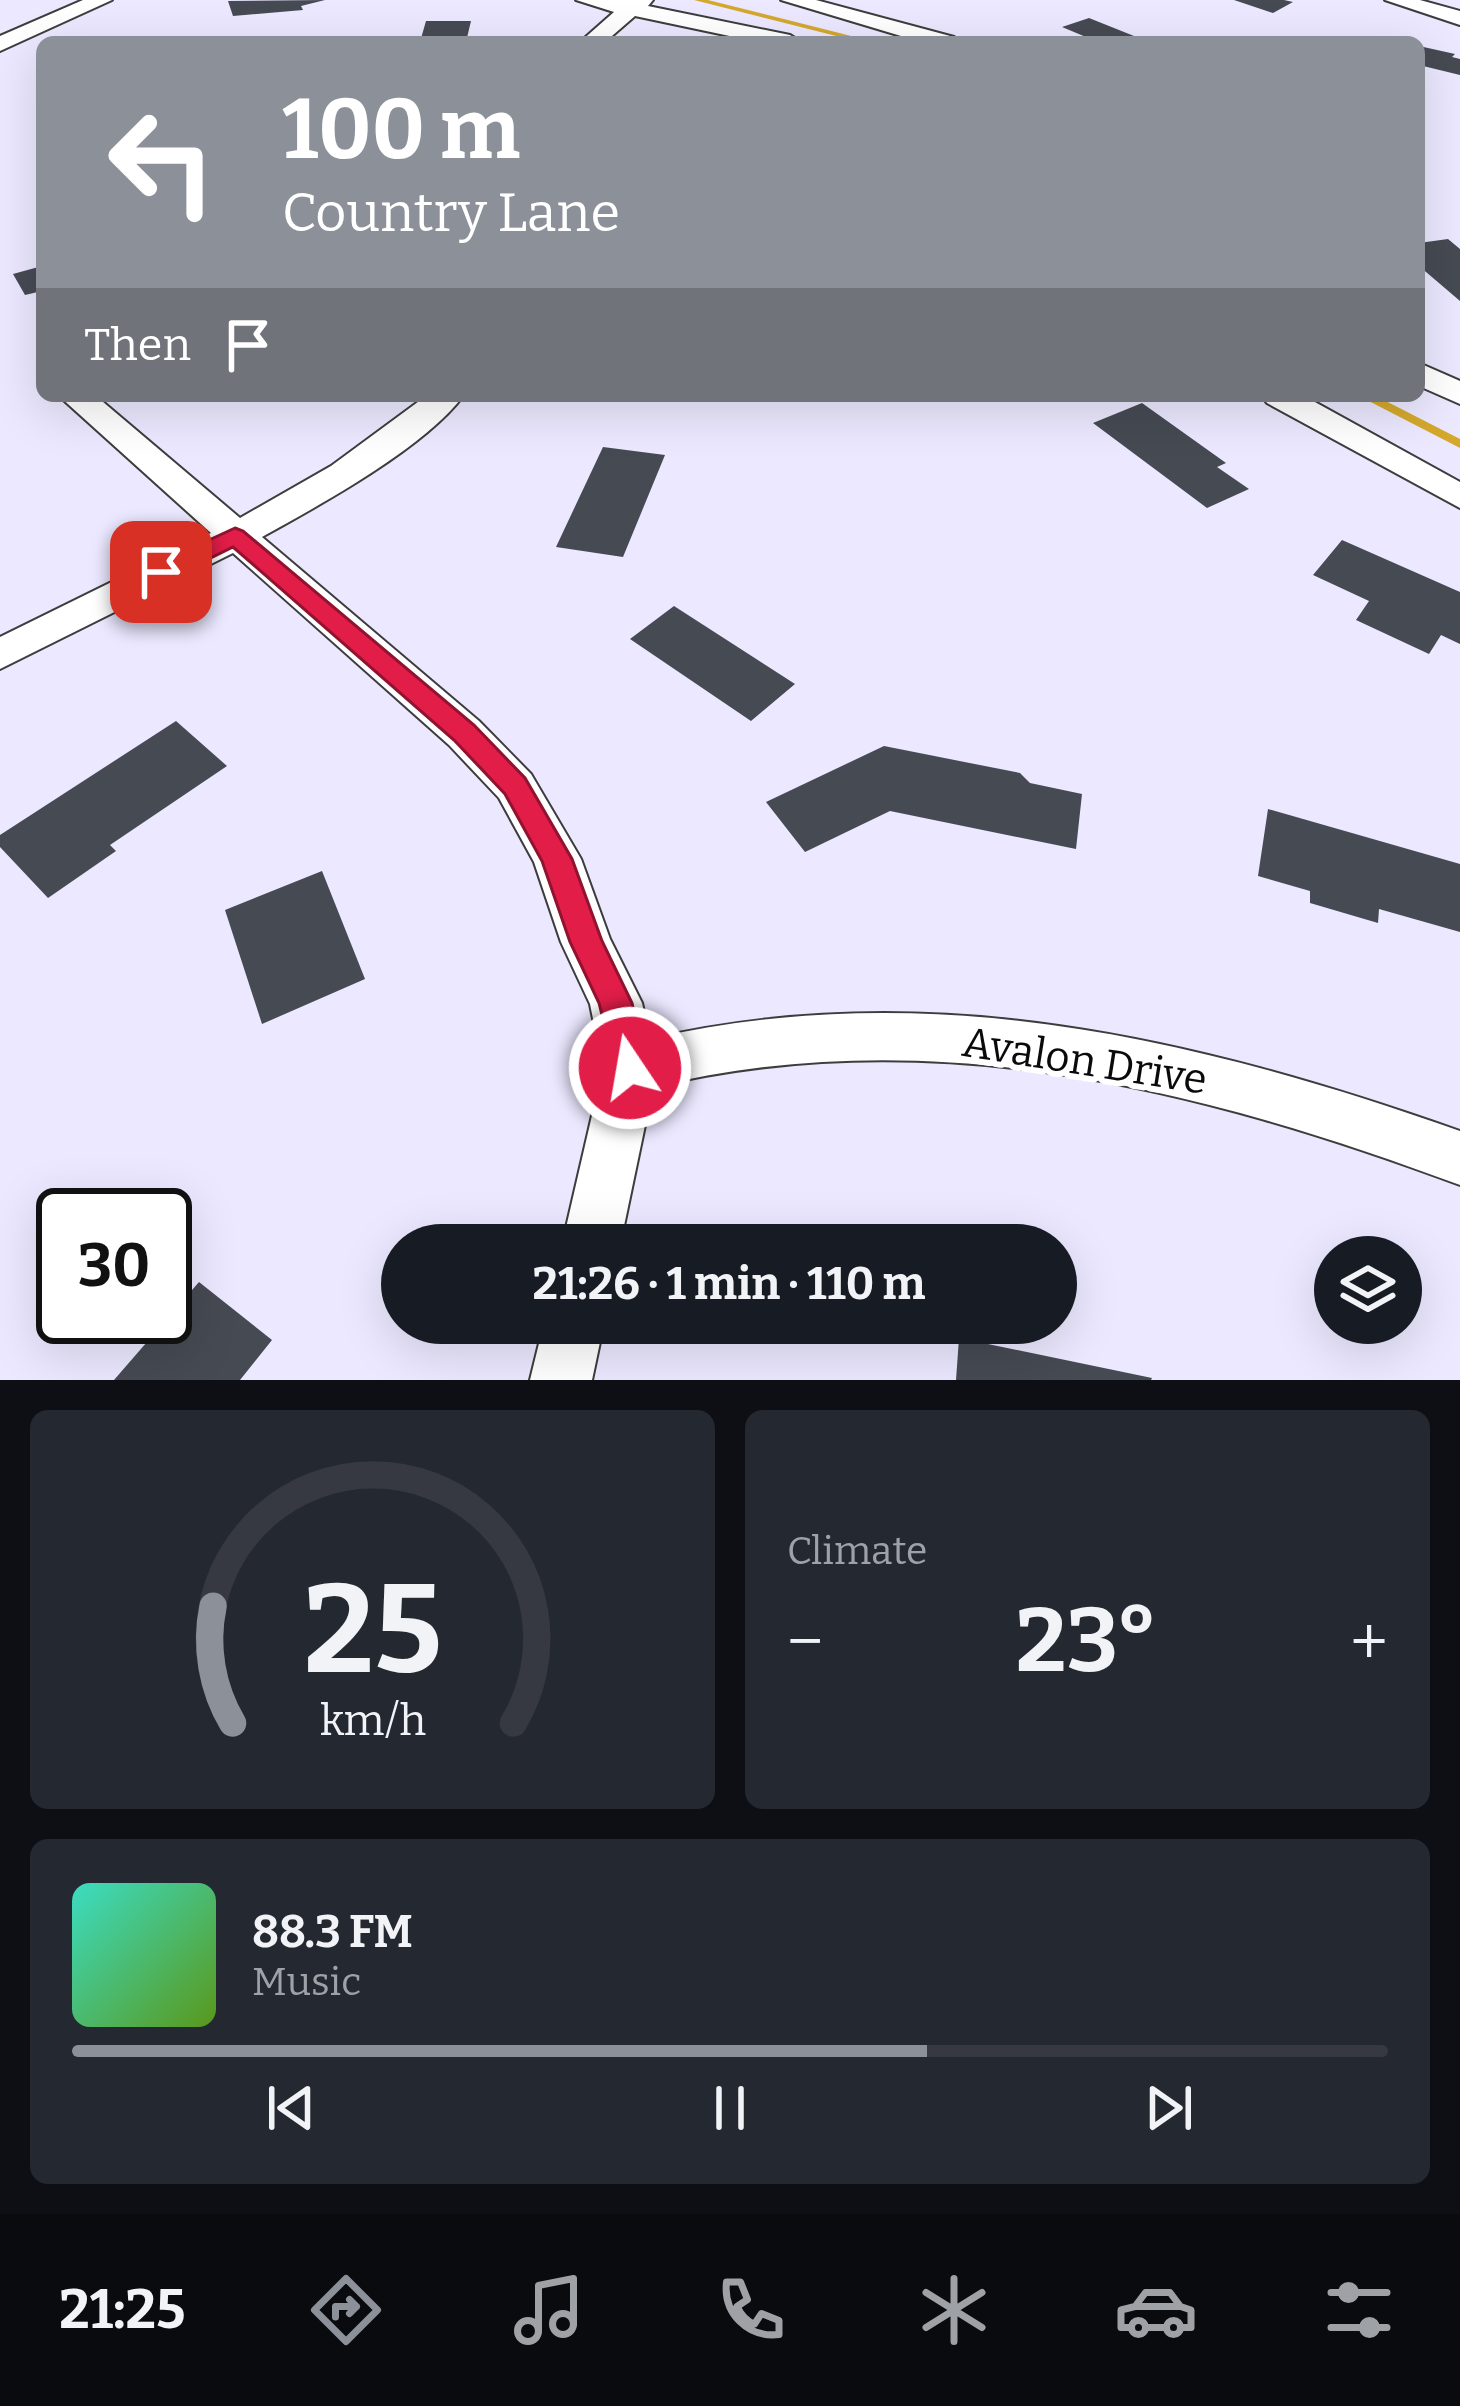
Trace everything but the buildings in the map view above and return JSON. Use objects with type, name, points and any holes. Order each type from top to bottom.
[{"type":"street","points":[[0,44],[101,0]]},
{"type":"street","points":[[586,0],[637,4],[766,36]]},
{"type":"street","points":[[792,0],[924,36]]},
{"type":"street","points":[[1396,0],[1460,18]]},
{"type":"street","points":[[598,36],[637,4]]},
{"type":"street","points":[[1425,376],[1460,394]]},
{"type":"street","points":[[83,402],[464,733],[515,786],[557,859],[586,942],[616,1003],[630,1068],[596,1224]]},
{"type":"street","points":[[0,654],[235,536],[385,446],[439,402]]},
{"type":"street","points":[[1291,402],[1460,497]]},
{"type":"street","name":"Avalon Drive","points":[[630,1068],[769,1040],[902,1035],[1001,1038],[1106,1055],[1260,1090],[1460,1158]]},
{"type":"street","points":[[561,1380],[569,1344]]},
{"type":"waterway","points":[[698,0],[846,36]]},
{"type":"waterway","points":[[1378,402],[1460,444]]},
{"type":"route","points":[[161,572],[235,536],[464,733],[515,786],[557,859],[586,942],[616,1003],[630,1068]]}]
